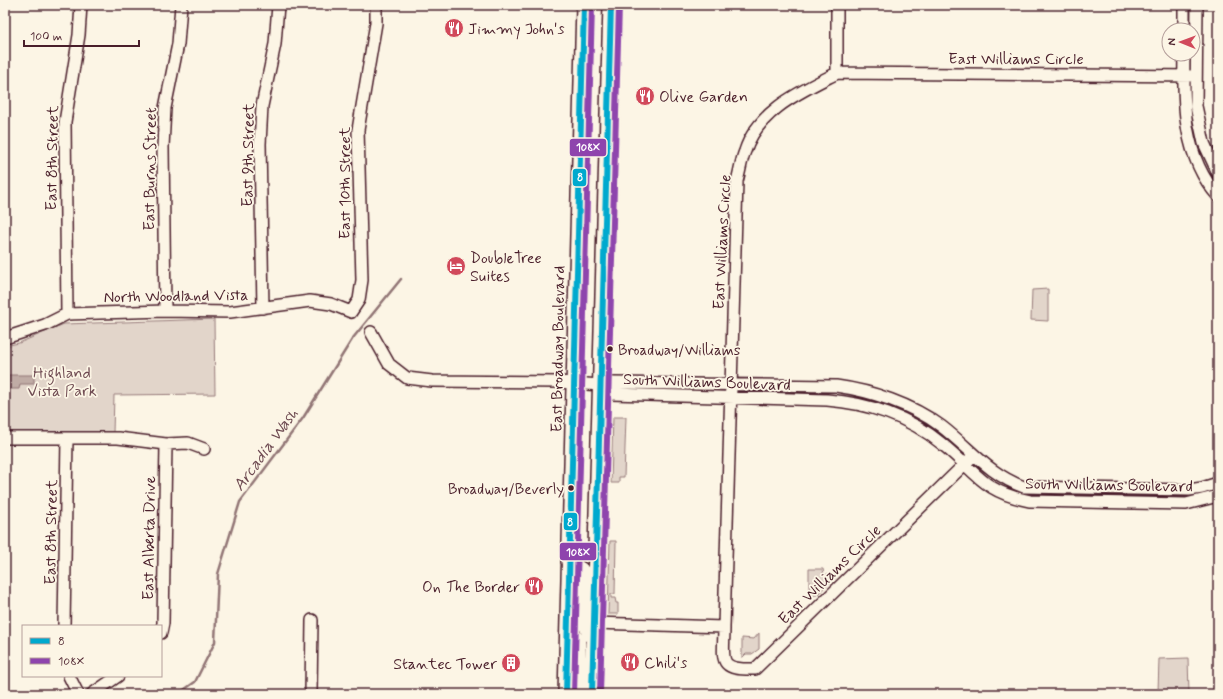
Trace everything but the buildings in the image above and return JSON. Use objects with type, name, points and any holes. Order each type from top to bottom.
[{"type":"main road","name":"East Broadway Boulevard","points":[[566,694],[584,5]]},
{"type":"main road","points":[[592,694],[611,5]]},
{"type":"main road","points":[[569,562],[581,570],[583,575],[583,616],[594,645]]},
{"type":"main road","points":[[568,624],[578,642],[578,694]]},
{"type":"street","name":"East 8th Street","points":[[67,314],[65,122],[80,35],[81,5]]},
{"type":"street","name":"East Burns Street","points":[[165,312],[163,148],[165,108],[178,44],[181,5]]},
{"type":"street","name":"East 9th Street","points":[[263,308],[260,144],[262,106],[275,44],[278,5]]},
{"type":"street","name":"East 10th Street","points":[[351,312],[359,300],[362,280],[358,130],[376,23],[376,5]]},
{"type":"street","points":[[836,5],[837,73]]},
{"type":"street","points":[[1184,5],[1184,22]]},
{"type":"street","points":[[1197,5],[1196,106],[1199,129],[1218,173]]},
{"type":"street","points":[[1184,62],[1184,111],[1192,147],[1204,176],[1218,196]]},
{"type":"street","name":"East Williams Circle","points":[[974,455],[755,669],[734,669],[729,666],[724,658],[724,627],[737,181],[745,150],[759,125],[791,97],[837,73],[1196,76]]},
{"type":"street","name":"North Woodland Vista","points":[[5,338],[45,325],[67,314],[247,312],[310,301],[331,304],[351,312]]},
{"type":"street","points":[[371,332],[389,364],[407,378],[432,381],[574,383],[600,385]]},
{"type":"street","name":"South Williams Boulevard","points":[[600,385],[612,383],[836,386],[884,397],[926,416],[941,426],[999,476],[1010,482],[1030,487],[1189,490],[1218,483]]},
{"type":"street","name":"South Williams Boulevard","points":[[600,385],[611,394],[842,401],[874,408],[908,422],[925,431],[941,443],[977,478],[998,492],[1030,501],[1186,504],[1218,496]]},
{"type":"street","points":[[5,438],[118,438],[166,444],[188,443],[204,448]]},
{"type":"street","name":"East 8th Street","points":[[64,625],[67,438]]},
{"type":"street","name":"East Alberta Drive","points":[[162,628],[166,444]]},
{"type":"street","points":[[311,694],[312,620]]},
{"type":"street","points":[[594,623],[724,627]]},
{"type":"street","points":[[70,677],[78,694]]},
{"type":"street","points":[[92,694],[117,677]]},
{"type":"green space","points":[[1048,289],[1048,321],[1031,320],[1032,290]]},
{"type":"green space","name":"Highland Vista Park","points":[[214,319],[215,394],[114,395],[113,433],[5,433],[5,346],[19,343],[64,324]]},
{"type":"green space","points":[[613,417],[626,417],[624,477],[619,477],[619,483],[611,483]]},
{"type":"green space","points":[[610,541],[616,541],[615,594],[611,594],[611,598],[615,598],[616,603],[618,603],[618,614],[608,614]]},
{"type":"green space","points":[[809,569],[823,569],[824,575],[834,574],[836,576],[817,595],[809,595]]},
{"type":"green space","points":[[759,633],[759,649],[752,654],[746,654],[742,658],[742,638],[754,639]]},
{"type":"green space","points":[[1188,658],[1189,693],[1158,692],[1159,659]]},
{"type":"shaded area","points":[[8,375],[34,375],[34,384],[20,384],[19,389],[8,389]]},
{"type":"waterway","name":"Arcadia Wash","points":[[178,694],[195,682],[215,642],[218,574],[240,502],[303,418],[353,338],[401,279]]},
{"type":"transit line","name":"8","points":[[566,694],[584,5]]},
{"type":"transit line","name":"108X","points":[[574,694],[592,5]]},
{"type":"transit line","name":"8","points":[[592,694],[611,5]]},
{"type":"transit line","name":"108X","points":[[600,694],[619,5]]},
{"type":"place","name":"Jimmy John's","points":[[454,28]]},
{"type":"place","name":"Olive Garden","points":[[645,96]]},
{"type":"place","name":"DoubleTree Suites","points":[[456,266]]},
{"type":"place","name":"Broadway/Williams","points":[[610,349]]},
{"type":"place","name":"Broadway/Beverly","points":[[571,488]]},
{"type":"place","name":"On The Border","points":[[534,586]]},
{"type":"place","name":"Chili's","points":[[630,662]]},
{"type":"place","name":"Stantec Tower","points":[[511,663]]}]
